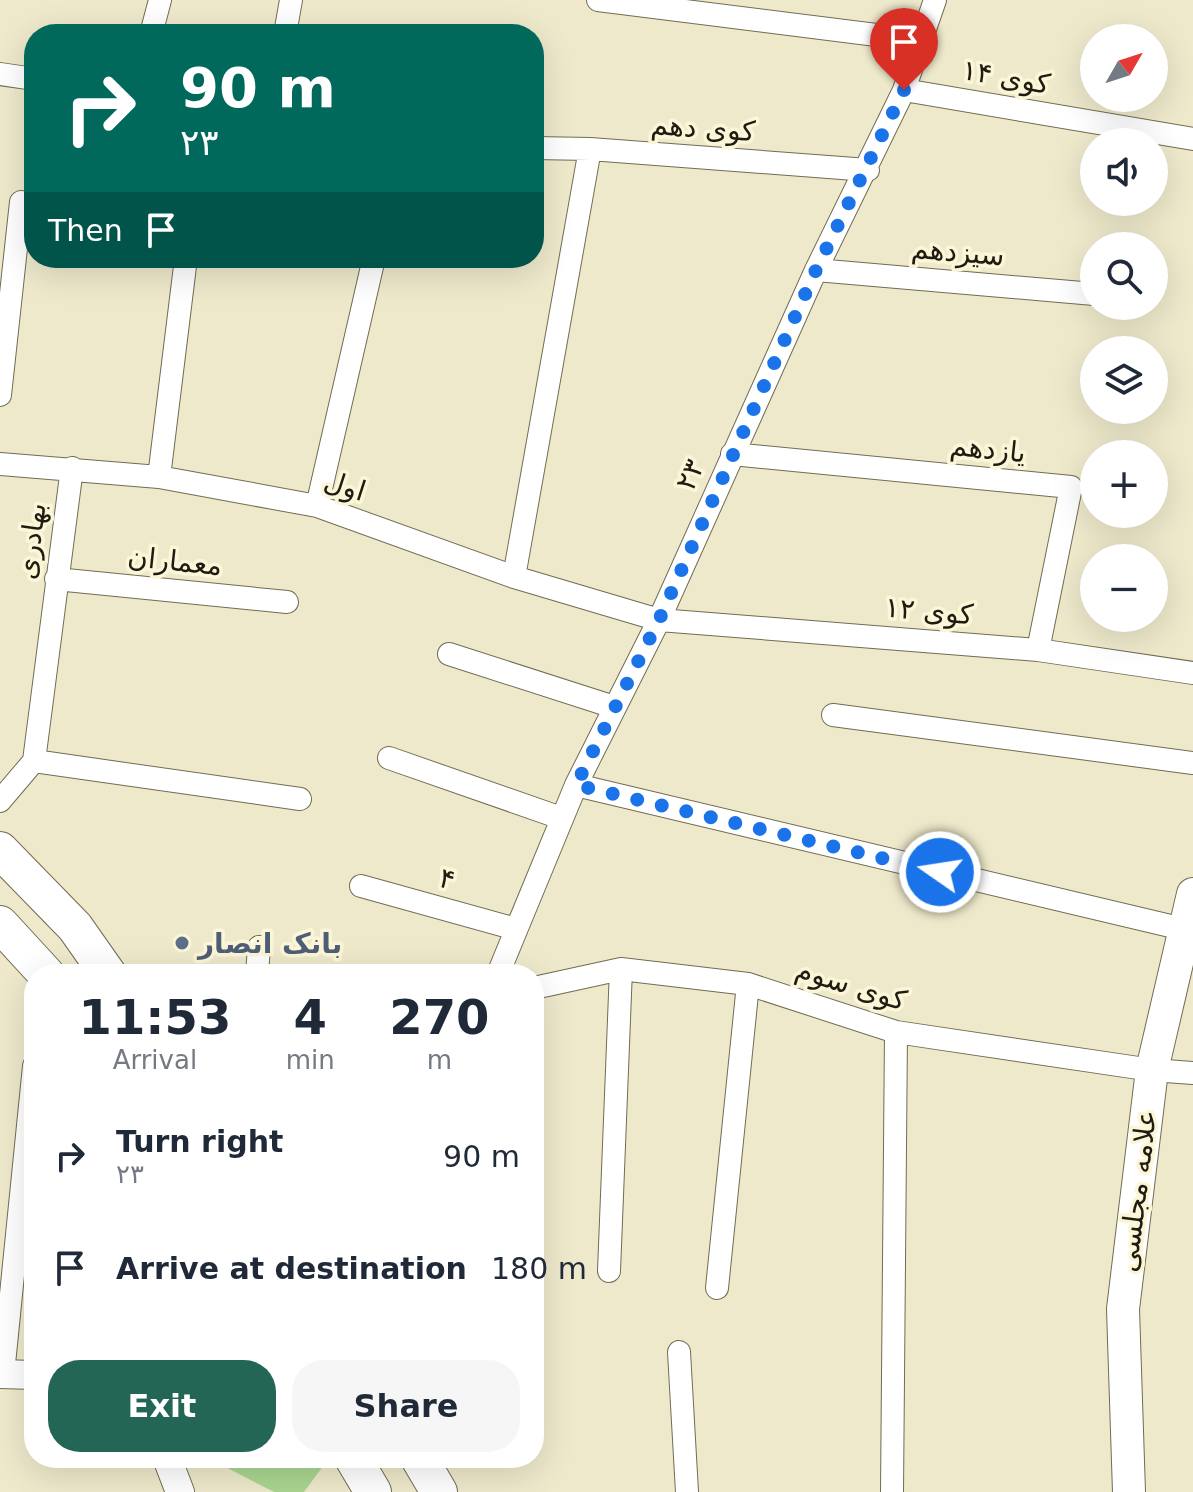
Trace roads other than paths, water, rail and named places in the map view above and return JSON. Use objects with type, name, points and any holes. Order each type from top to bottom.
[{"type":"main road","points":[[0,850],[75,927],[101,964]]},
{"type":"main road","name":"علامه مجلسی","points":[[1129,1492],[1123,1309],[1152,1070],[1193,894]]},
{"type":"main road","points":[[0,924],[36,964]]},
{"type":"main road","points":[[359,1468],[373,1492]]},
{"type":"main road","points":[[425,1468],[439,1492]]},
{"type":"street","points":[[154,24],[160,0]]},
{"type":"street","points":[[287,24],[291,0]]},
{"type":"street","points":[[598,0],[924,41]]},
{"type":"street","name":"۲۳","points":[[502,964],[576,785],[659,620],[816,270],[868,170],[904,90],[924,41],[935,0]]},
{"type":"street","points":[[0,74],[24,78]]},
{"type":"street","name":"کوی ۱۴","points":[[904,90],[1193,139]]},
{"type":"street","name":"کوی دهم","points":[[544,148],[868,170]]},
{"type":"street","points":[[514,577],[590,149]]},
{"type":"street","points":[[0,395],[18,202]]},
{"type":"street","points":[[159,477],[185,268]]},
{"type":"street","points":[[317,506],[372,268]]},
{"type":"street","name":"سیزدهم","points":[[816,270],[1080,293]]},
{"type":"street","name":"یازدهم","points":[[732,454],[1071,487],[1038,650]]},
{"type":"street","name":"اول","points":[[0,464],[159,477],[317,506],[514,577],[659,620]]},
{"type":"street","name":"بهادری","points":[[34,761],[72,468]]},
{"type":"street","name":"معماران","points":[[56,579],[287,602]]},
{"type":"street","name":"کوی ۱۲","points":[[659,620],[1038,650],[1193,673]]},
{"type":"street","points":[[449,654],[614,707]]},
{"type":"street","points":[[833,715],[1193,763]]},
{"type":"street","points":[[389,758],[561,818]]},
{"type":"street","points":[[0,801],[34,761],[300,799]]},
{"type":"street","points":[[576,785],[1183,929]]},
{"type":"street","name":"۴","points":[[361,886],[516,929]]},
{"type":"street","points":[[258,964],[259,947]]},
{"type":"street","points":[[609,1271],[621,969]]},
{"type":"street","name":"کوی سوم","points":[[544,986],[621,969],[748,984],[896,1032],[1152,1070],[1193,1073]]},
{"type":"street","points":[[717,1288],[748,984]]},
{"type":"street","points":[[892,1492],[896,1032]]},
{"type":"street","points":[[24,1162],[2,1374],[24,1375]]},
{"type":"street","points":[[679,1352],[687,1492]]},
{"type":"street","points":[[171,1468],[180,1492]]},
{"type":"place","name":"بانک انصار","points":[[182,943]]}]
